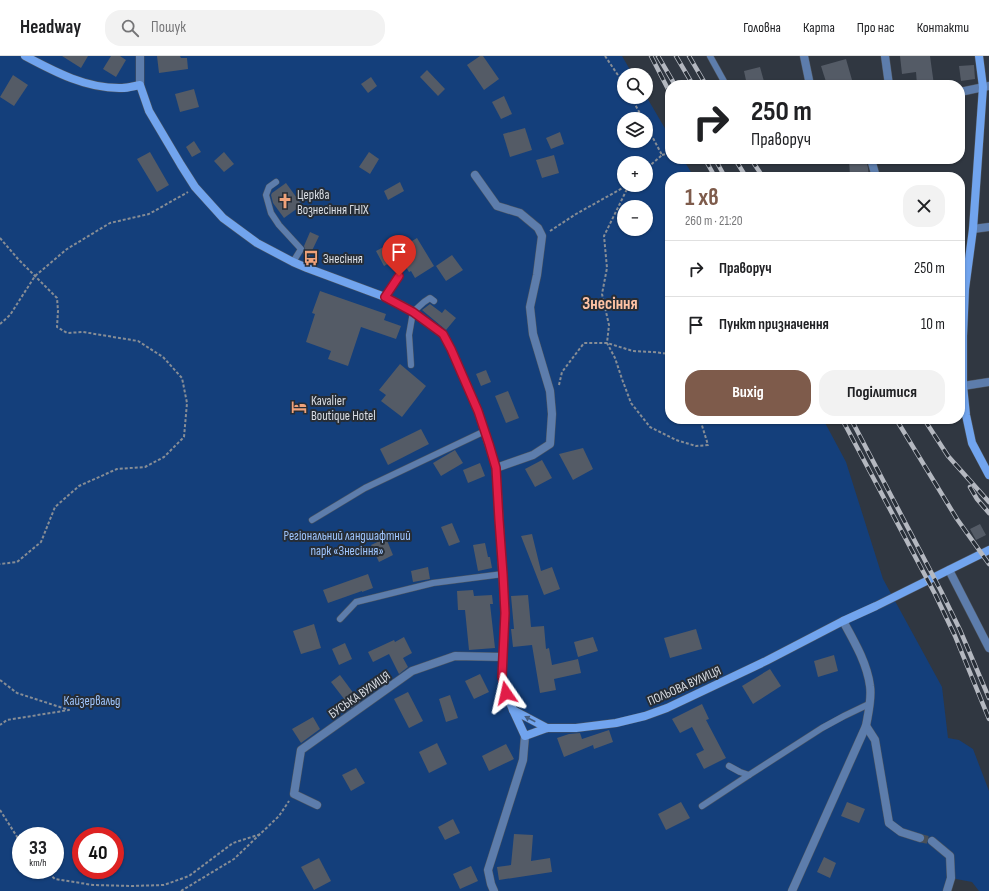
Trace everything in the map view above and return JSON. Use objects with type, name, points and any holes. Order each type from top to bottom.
[{"type":"street","points":[[25,56],[52,70],[77,80],[104,87],[122,88],[140,84]]},
{"type":"street","points":[[140,56],[140,84],[149,111],[195,187],[223,218],[257,243],[293,262],[385,297],[413,312],[443,334],[478,411],[496,468],[505,613],[502,677],[506,693],[525,736],[523,760],[488,870],[494,891]]},
{"type":"street","points":[[804,56],[809,80]]},
{"type":"street","points":[[885,56],[888,80]]},
{"type":"street","points":[[965,275],[973,229],[986,87],[979,56]]},
{"type":"street","points":[[965,91],[986,87]]},
{"type":"street","points":[[475,175],[497,206],[520,213],[538,228],[542,236],[537,275],[530,307],[533,334],[550,390],[552,414],[550,444],[533,455],[496,468]]},
{"type":"street","points":[[973,229],[989,227]]},
{"type":"street","points":[[965,386],[989,382]]},
{"type":"street","points":[[965,405],[972,443],[989,474]]},
{"type":"street","name":"ПОЛЬОВА ВУЛИЦЯ","points":[[525,736],[547,728],[576,728],[616,723],[646,716],[667,708],[766,661],[843,621],[989,550]]},
{"type":"street","points":[[949,570],[989,648]]},
{"type":"street","points":[[792,891],[866,726],[870,687],[866,669],[857,647],[843,621]]},
{"type":"street","name":"БУСЬКА ВУЛИЦЯ","points":[[294,794],[301,750],[412,671],[455,656],[503,657]]},
{"type":"street","points":[[513,710],[547,728]]},
{"type":"street","points":[[866,726],[875,740],[888,823],[901,832],[920,838]]},
{"type":"street","points":[[294,794],[317,805]]},
{"type":"street","points":[[932,841],[950,856],[951,878],[947,891]]},
{"type":"lane","points":[[710,56],[723,80]]},
{"type":"lane","points":[[276,182],[269,187],[266,196],[271,212],[279,225],[300,249],[293,262]]},
{"type":"lane","points":[[385,297],[399,276]]},
{"type":"lane","points":[[411,365],[409,335],[413,312],[430,298],[434,301]]},
{"type":"lane","points":[[312,520],[365,488],[485,431]]},
{"type":"lane","points":[[340,619],[356,602],[433,583],[503,574]]},
{"type":"lane","points":[[702,806],[749,774],[822,728],[869,704]]},
{"type":"lane","points":[[729,766],[740,772],[749,774]]},
{"type":"path","points":[[605,56],[617,74]]},
{"type":"path","points":[[653,138],[662,155]]},
{"type":"path","points":[[653,163],[665,154]]},
{"type":"path","points":[[0,324],[10,315],[35,276],[67,249],[110,224],[149,214],[195,187]]},
{"type":"path","points":[[542,236],[576,214],[617,191]]},
{"type":"path","points":[[625,192],[604,236],[607,268],[602,294],[609,326],[607,343],[615,358],[631,403],[650,426],[676,440],[696,446],[708,445],[702,424]]},
{"type":"path","points":[[0,238],[18,259],[57,298],[57,327],[67,333],[83,332],[138,341],[163,357],[182,378],[187,403],[184,437],[164,457],[145,467],[117,469],[79,486],[55,507],[41,542],[17,562],[0,564]]},
{"type":"path","points":[[559,386],[562,372],[584,343],[607,343],[633,351],[665,353]]},
{"type":"path","points":[[0,680],[17,694],[69,710],[7,720],[0,725]]},
{"type":"path","points":[[181,891],[234,859],[280,816],[294,794]]},
{"type":"path","points":[[0,810],[12,829]]},
{"type":"path","points":[[55,879],[93,885],[164,885],[189,876],[233,843],[261,834]]},
{"type":"green space","name":"Регіональний ландшафтний парк «Знесіння»","points":[[0,56],[622,56],[629,68],[617,68],[617,104],[651,104],[665,128],[665,164],[686,164],[691,172],[665,172],[665,424],[826,424],[846,462],[883,579],[942,687],[948,738],[959,740],[973,749],[989,791],[989,891],[979,891],[972,882],[951,878],[947,891],[0,891]]},
{"type":"building","points":[[62,56],[88,56],[81,68]]},
{"type":"building","points":[[111,56],[120,56],[126,60],[116,77],[103,69]]},
{"type":"building","points":[[157,56],[180,56],[181,58],[187,58],[188,69],[159,73]]},
{"type":"building","points":[[480,56],[483,56],[499,79],[484,90],[467,65]]},
{"type":"building","points":[[900,56],[930,56],[933,80],[917,80],[916,72],[902,74]]},
{"type":"building","points":[[846,59],[852,80],[825,80],[821,66]]},
{"type":"building","points":[[974,65],[975,79],[961,80],[959,66]]},
{"type":"building","points":[[760,67],[764,80],[746,80],[744,71]]},
{"type":"building","points":[[427,70],[445,89],[438,96],[420,77]]},
{"type":"building","points":[[13,75],[28,85],[14,106],[0,97]]},
{"type":"building","points":[[371,77],[377,86],[368,93],[361,84]]},
{"type":"building","points":[[194,89],[199,107],[180,112],[175,94]]},
{"type":"building","points":[[504,96],[512,114],[501,119],[492,102]]},
{"type":"building","points":[[525,128],[532,150],[510,157],[503,134]]},
{"type":"building","points":[[560,132],[564,144],[551,149],[546,138]]},
{"type":"building","points":[[194,141],[201,152],[192,157],[186,147]]},
{"type":"building","points":[[150,152],[169,185],[157,192],[137,159]]},
{"type":"building","points":[[224,152],[234,164],[224,172],[214,161]]},
{"type":"building","points":[[369,152],[379,159],[370,174],[359,167]]},
{"type":"building","points":[[554,155],[559,173],[542,178],[536,160]]},
{"type":"building","points":[[849,164],[867,164],[868,172],[850,172]]},
{"type":"building","points":[[400,182],[404,191],[388,200],[384,191]]},
{"type":"building","name":"Церква Вознесіння ГНІХ","points":[[286,183],[302,205],[284,218],[273,203],[271,195]]},
{"type":"building","points":[[310,232],[319,236],[309,257],[303,254],[305,249],[304,246]]},
{"type":"building","points":[[417,238],[434,266],[415,278],[411,271],[409,272],[400,257],[384,266],[376,251],[393,242],[397,250]]},
{"type":"building","points":[[452,255],[463,270],[446,281],[436,266]]},
{"type":"building","points":[[320,291],[386,314],[384,320],[401,326],[396,339],[361,327],[348,366],[328,359],[331,351],[306,342],[315,314],[312,313]]},
{"type":"building","points":[[430,304],[442,313],[445,309],[456,318],[446,330],[422,310]]},
{"type":"building","points":[[400,364],[426,386],[402,417],[381,401],[386,395],[379,390]]},
{"type":"building","points":[[486,370],[491,382],[481,386],[476,374]]},
{"type":"building","points":[[508,391],[519,418],[506,423],[495,396]]},
{"type":"building","points":[[421,429],[429,444],[388,465],[380,449]]},
{"type":"building","points":[[583,448],[593,469],[573,480],[559,454]]},
{"type":"building","points":[[455,450],[463,463],[441,476],[433,463]]},
{"type":"building","points":[[542,460],[552,478],[535,487],[525,469]]},
{"type":"building","points":[[480,463],[485,476],[468,483],[463,470]]},
{"type":"building","points":[[452,523],[460,542],[449,546],[441,527]]},
{"type":"building","points":[[980,524],[986,535],[976,540],[970,529]]},
{"type":"building","points":[[532,534],[541,571],[552,567],[560,589],[544,595],[521,536]]},
{"type":"building","points":[[386,538],[393,555],[379,562],[371,545]]},
{"type":"building","points":[[485,543],[492,568],[478,571],[473,545]]},
{"type":"building","points":[[428,567],[430,579],[413,582],[411,571]]},
{"type":"building","points":[[368,574],[373,588],[328,603],[323,590]]},
{"type":"building","points":[[473,590],[474,596],[492,595],[493,604],[490,604],[495,648],[469,650],[465,610],[458,610],[457,591]]},
{"type":"building","points":[[528,595],[531,627],[544,626],[546,649],[549,648],[552,665],[578,659],[581,673],[554,679],[556,690],[540,693],[532,645],[513,647],[511,629],[514,629],[511,596]]},
{"type":"building","points":[[314,624],[321,648],[301,654],[293,631]]},
{"type":"building","points":[[696,629],[702,649],[670,658],[664,638]]},
{"type":"building","points":[[404,637],[412,653],[403,658],[408,667],[399,674],[389,654],[373,662],[368,652]]},
{"type":"building","points":[[593,637],[598,651],[578,657],[574,642]]},
{"type":"building","points":[[345,643],[352,659],[339,665],[332,649]]},
{"type":"building","points":[[834,655],[838,671],[818,677],[814,661]]},
{"type":"building","points":[[770,669],[781,686],[753,704],[742,686]]},
{"type":"building","points":[[480,674],[489,692],[474,699],[465,681]]},
{"type":"building","points":[[340,675],[360,702],[351,708],[331,682]]},
{"type":"building","points":[[408,692],[423,721],[409,728],[394,699]]},
{"type":"building","points":[[450,695],[458,718],[446,722],[439,699]]},
{"type":"building","points":[[702,704],[709,719],[706,720],[726,758],[704,769],[696,754],[704,750],[692,727],[680,733],[672,719]]},
{"type":"building","points":[[313,717],[320,729],[301,743],[292,729]]},
{"type":"building","points":[[609,730],[613,742],[594,749],[593,745],[564,757],[557,738],[569,734],[580,733],[582,739]]},
{"type":"building","points":[[437,743],[447,764],[429,773],[419,752]]},
{"type":"building","points":[[506,744],[514,759],[489,771],[482,756]]},
{"type":"building","points":[[356,768],[365,783],[351,791],[342,775]]},
{"type":"building","points":[[681,802],[690,818],[666,830],[658,814]]},
{"type":"building","points":[[847,802],[865,809],[859,823],[841,816]]},
{"type":"building","points":[[453,819],[460,833],[445,840],[438,827]]},
{"type":"building","points":[[514,834],[533,835],[531,861],[550,858],[552,872],[499,880],[497,867],[511,865]]},
{"type":"building","points":[[824,857],[836,863],[830,878],[817,872]]},
{"type":"building","points":[[319,858],[331,881],[314,890],[301,867]]},
{"type":"building","points":[[471,866],[478,881],[460,889],[453,874]]},
{"type":"tunnel","points":[[920,838],[932,841]]},
{"type":"railway","points":[[651,56],[665,83]]},
{"type":"railway","points":[[658,56],[672,80]]},
{"type":"railway","points":[[676,56],[690,80]]},
{"type":"railway","points":[[689,56],[703,80]]},
{"type":"railway","points":[[708,164],[712,172]]},
{"type":"railway","points":[[718,164],[722,172]]},
{"type":"railway","points":[[738,164],[743,172]]},
{"type":"railway","points":[[754,164],[760,172]]},
{"type":"railway","points":[[845,424],[935,594],[955,636],[989,719]]},
{"type":"railway","points":[[854,424],[941,591],[960,630],[989,698]]},
{"type":"railway","points":[[899,424],[957,519],[989,564]]},
{"type":"railway","points":[[927,424],[948,456],[989,502]]},
{"type":"railway","points":[[970,487],[977,499],[989,513]]},
{"type":"place","name":"Церква Вознесіння ГНІХ","points":[[285,201]]},
{"type":"place","name":"Знесіння","points":[[311,258]]},
{"type":"place","name":"Kavalier Boutique Hotel","points":[[299,407]]},
{"type":"district","name":"Знесіння","points":[[610,303]]},
{"type":"route","points":[[399,276],[385,297],[413,312],[443,334],[478,411],[496,468],[505,613],[502,677],[506,693]]},
{"type":"park label","name":"Кайзервальд","points":[[92,700]]}]
